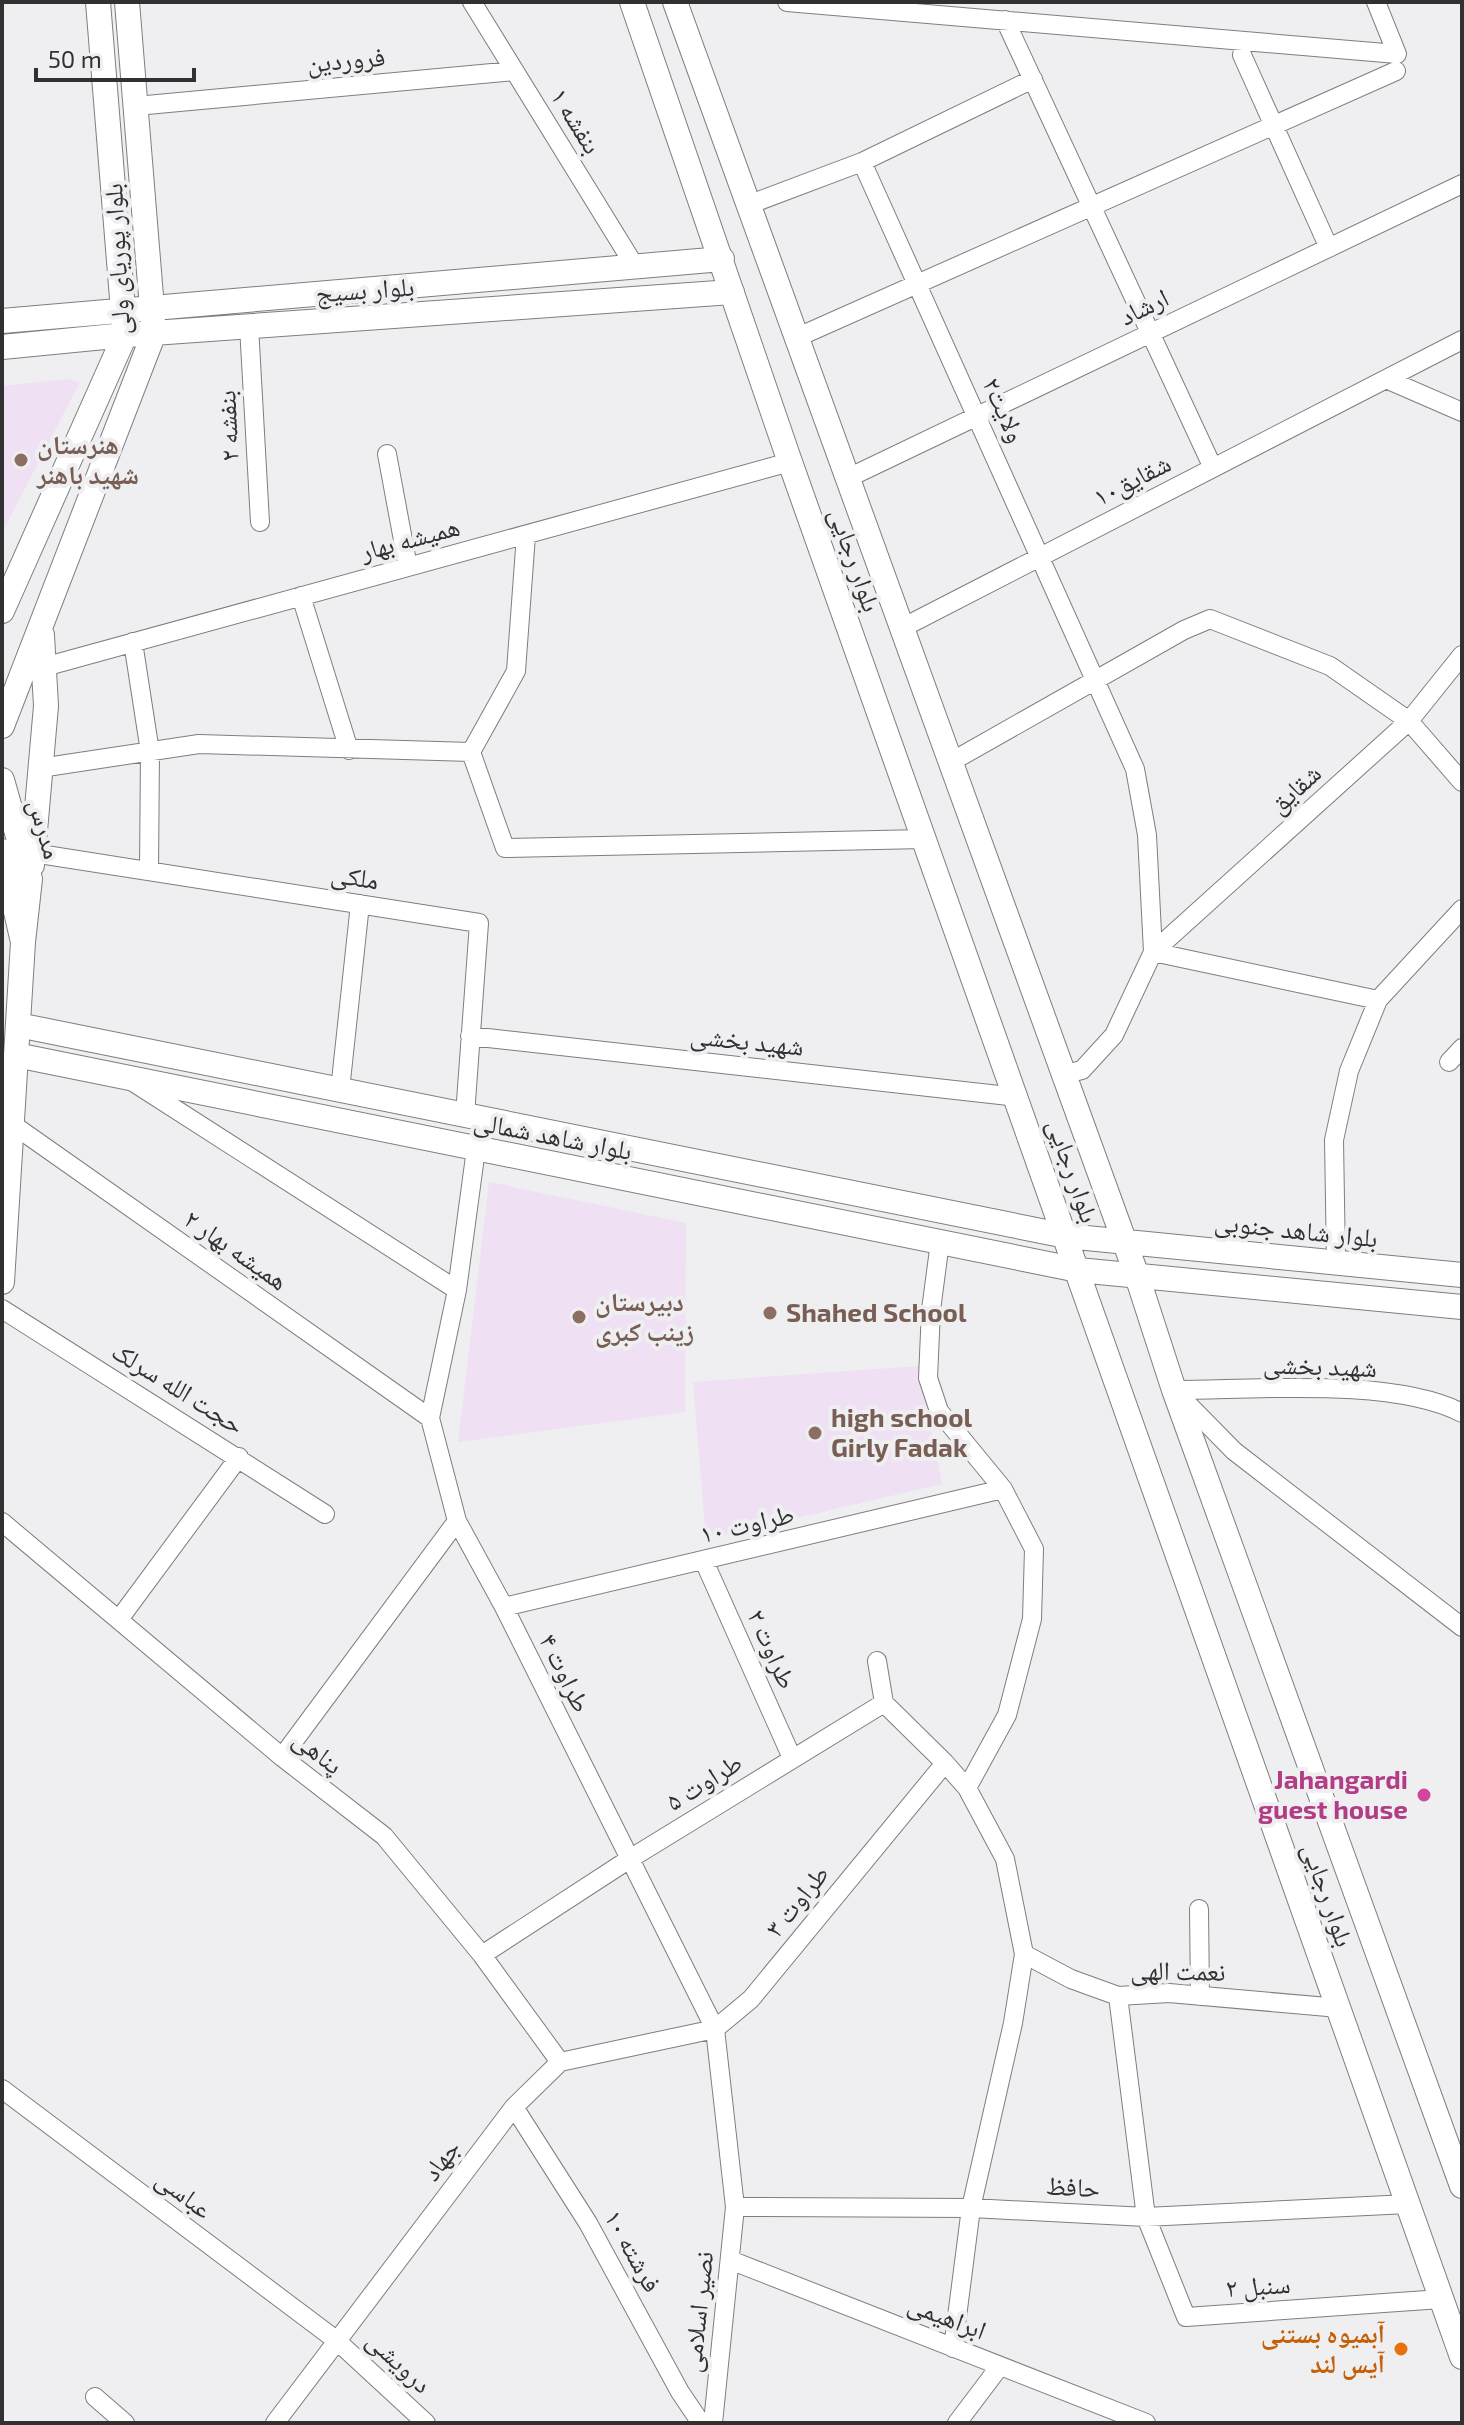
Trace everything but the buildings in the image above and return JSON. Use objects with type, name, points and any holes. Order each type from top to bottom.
[{"type":"main road","name":"بلوار پوریای ولی","points":[[2,611],[125,335],[98,2]]},
{"type":"main road","name":"بلوار پوریای ولی","points":[[2,726],[154,333],[127,2]]},
{"type":"main road","name":"بلوار رجایی","points":[[632,2],[790,462],[1018,1097],[1462,2357]]},
{"type":"main road","name":"بلوار رجایی","points":[[675,2],[1061,1075],[1125,1242],[1174,1390],[1462,2186]]},
{"type":"main road","name":"بلوار بسیج","points":[[2,321],[123,308],[722,259]]},
{"type":"main road","name":"بلوار بسیج","points":[[2,347],[125,335],[732,292]]},
{"type":"main road","points":[[30,879],[46,706],[41,624]]},
{"type":"main road","name":"مدرس","points":[[2,780],[30,879],[23,942],[2,1282]]},
{"type":"main road","name":"مدرس","points":[[2,851],[23,942]]},
{"type":"main road","name":"بلوار شاهد شمالی","points":[[18,1025],[1066,1236],[1125,1242]]},
{"type":"main road","name":"بلوار شاهد شمالی","points":[[16,1055],[1078,1270],[1137,1276]]},
{"type":"main road","name":"بلوار شاهد جنوبی","points":[[1125,1242],[1462,1275]]},
{"type":"main road","points":[[1137,1276],[1462,1307]]},
{"type":"street","name":"بنفشه ۱","points":[[472,2],[636,268]]},
{"type":"street","points":[[787,2],[934,8],[1005,20],[1397,63]]},
{"type":"street","points":[[1376,2],[1397,63]]},
{"type":"street","points":[[1005,20],[1213,468]]},
{"type":"street","points":[[1242,55],[1329,248]]},
{"type":"street","points":[[798,337],[1274,126],[1397,63]]},
{"type":"street","name":"فروردین","points":[[136,106],[514,71]]},
{"type":"street","points":[[748,205],[862,162],[1033,79]]},
{"type":"street","name":"ولایت۲","points":[[862,162],[1135,769],[1147,835],[1153,952]]},
{"type":"street","name":"ارشاد","points":[[848,478],[1462,184]]},
{"type":"street","name":"بنفشه ۲","points":[[249,326],[260,522]]},
{"type":"street","name":"شقایق۱۰","points":[[902,628],[1462,340]]},
{"type":"street","points":[[1386,379],[1462,412]]},
{"type":"street","points":[[387,454],[408,567]]},
{"type":"street","name":"همیشه بهار","points":[[44,667],[790,462]]},
{"type":"street","points":[[526,535],[516,671],[471,752],[505,848],[924,839]]},
{"type":"street","points":[[301,596],[349,750]]},
{"type":"street","points":[[949,763],[1184,630],[1210,619],[1330,666],[1409,721],[1462,782]]},
{"type":"street","points":[[133,642],[150,752],[149,871]]},
{"type":"street","name":"شقایق","points":[[1153,952],[1409,721],[1462,655]]},
{"type":"street","points":[[40,768],[199,744],[471,752]]},
{"type":"street","name":"ملکی","points":[[33,853],[479,923],[465,1115]]},
{"type":"street","points":[[340,1090],[360,904]]},
{"type":"street","points":[[1336,1262],[1334,1140],[1349,1071],[1378,1000],[1462,909]]},
{"type":"street","points":[[1061,1075],[1082,1070],[1114,1035],[1153,952],[1378,1000]]},
{"type":"street","name":"شهید بخشی","points":[[470,1036],[1018,1097]]},
{"type":"street","points":[[127,1078],[457,1290]]},
{"type":"street","name":"همیشه بهار ۲","points":[[12,1124],[430,1418]]},
{"type":"street","name":"طراوت ۴","points":[[476,1149],[457,1290],[430,1418],[457,1521],[504,1607],[715,2029],[735,2207]]},
{"type":"street","points":[[940,1242],[931,1310],[928,1378],[939,1411],[1003,1489],[1034,1549],[1032,1619],[1007,1715],[967,1788]]},
{"type":"street","name":"حجت الله سرلک","points":[[2,1309],[325,1514]]},
{"type":"street","points":[[1174,1390],[1234,1451],[1462,1627]]},
{"type":"street","name":"شهید بخشی","points":[[1174,1390],[1375,1391],[1444,1403],[1462,1413]]},
{"type":"street","points":[[120,1618],[239,1457]]},
{"type":"street","name":"طراوت ۱۰","points":[[504,1607],[1003,1489]]},
{"type":"street","points":[[282,1757],[457,1521]]},
{"type":"street","name":"پناهی","points":[[2,1522],[282,1757],[384,1836],[482,1955],[560,2062]]},
{"type":"street","name":"طراوت ۲","points":[[704,1561],[792,1758]]},
{"type":"street","points":[[877,1661],[884,1703],[967,1788],[1005,1859],[1024,1954],[1013,2023],[971,2208],[953,2348]]},
{"type":"street","name":"طراوت ۵","points":[[482,1955],[628,1860],[884,1703]]},
{"type":"street","name":"طراوت ۳","points":[[715,2029],[751,1999],[945,1763]]},
{"type":"street","points":[[1199,1909],[1200,1996]]},
{"type":"street","name":"نعمت الهی","points":[[1024,1954],[1071,1979],[1118,1996],[1200,1996],[1339,2008]]},
{"type":"street","points":[[1118,1996],[1146,2217]]},
{"type":"street","points":[[560,2062],[715,2029]]},
{"type":"street","name":"جهاد","points":[[275,2423],[514,2107],[560,2062]]},
{"type":"street","name":"عباسی","points":[[2,2089],[336,2340]]},
{"type":"street","name":"فرشته ۱۰","points":[[514,2107],[588,2223],[680,2392],[701,2423]]},
{"type":"street","name":"حافظ","points":[[735,2207],[971,2208],[1146,2217],[1408,2204]]},
{"type":"street","name":"نصیر اسلامی","points":[[713,2423],[735,2207]]},
{"type":"street","name":"سنبل ۲","points":[[1146,2217],[1186,2317],[1441,2299]]},
{"type":"street","name":"ابراهیمی","points":[[730,2260],[1146,2423]]},
{"type":"street","name":"درویشی","points":[[336,2340],[426,2423]]},
{"type":"street","points":[[957,2423],[1000,2366]]},
{"type":"street","points":[[95,2397],[125,2423]]},
{"type":"shaded area","name":"هنرستان شهید باهنر","points":[[68,379],[80,382],[2,533],[2,386]]},
{"type":"shaded area","name":"دبیرستان زینب کبری","points":[[489,1182],[686,1223],[685,1412],[458,1442]]},
{"type":"shaded area","name":"high school Girly Fadak","points":[[919,1366],[942,1484],[706,1539],[693,1382]]},
{"type":"place","name":"هنرستان شهید باهنر","points":[[21,460]]},
{"type":"place","name":"Shahed School","points":[[770,1313]]},
{"type":"place","name":"دبیرستان زینب کبری","points":[[579,1317]]},
{"type":"place","name":"high school Girly Fadak","points":[[815,1433]]},
{"type":"place","name":"Jahangardi guest house","points":[[1424,1795]]},
{"type":"place","name":"آبمیوه بستنی آیس لند","points":[[1401,2349]]}]
